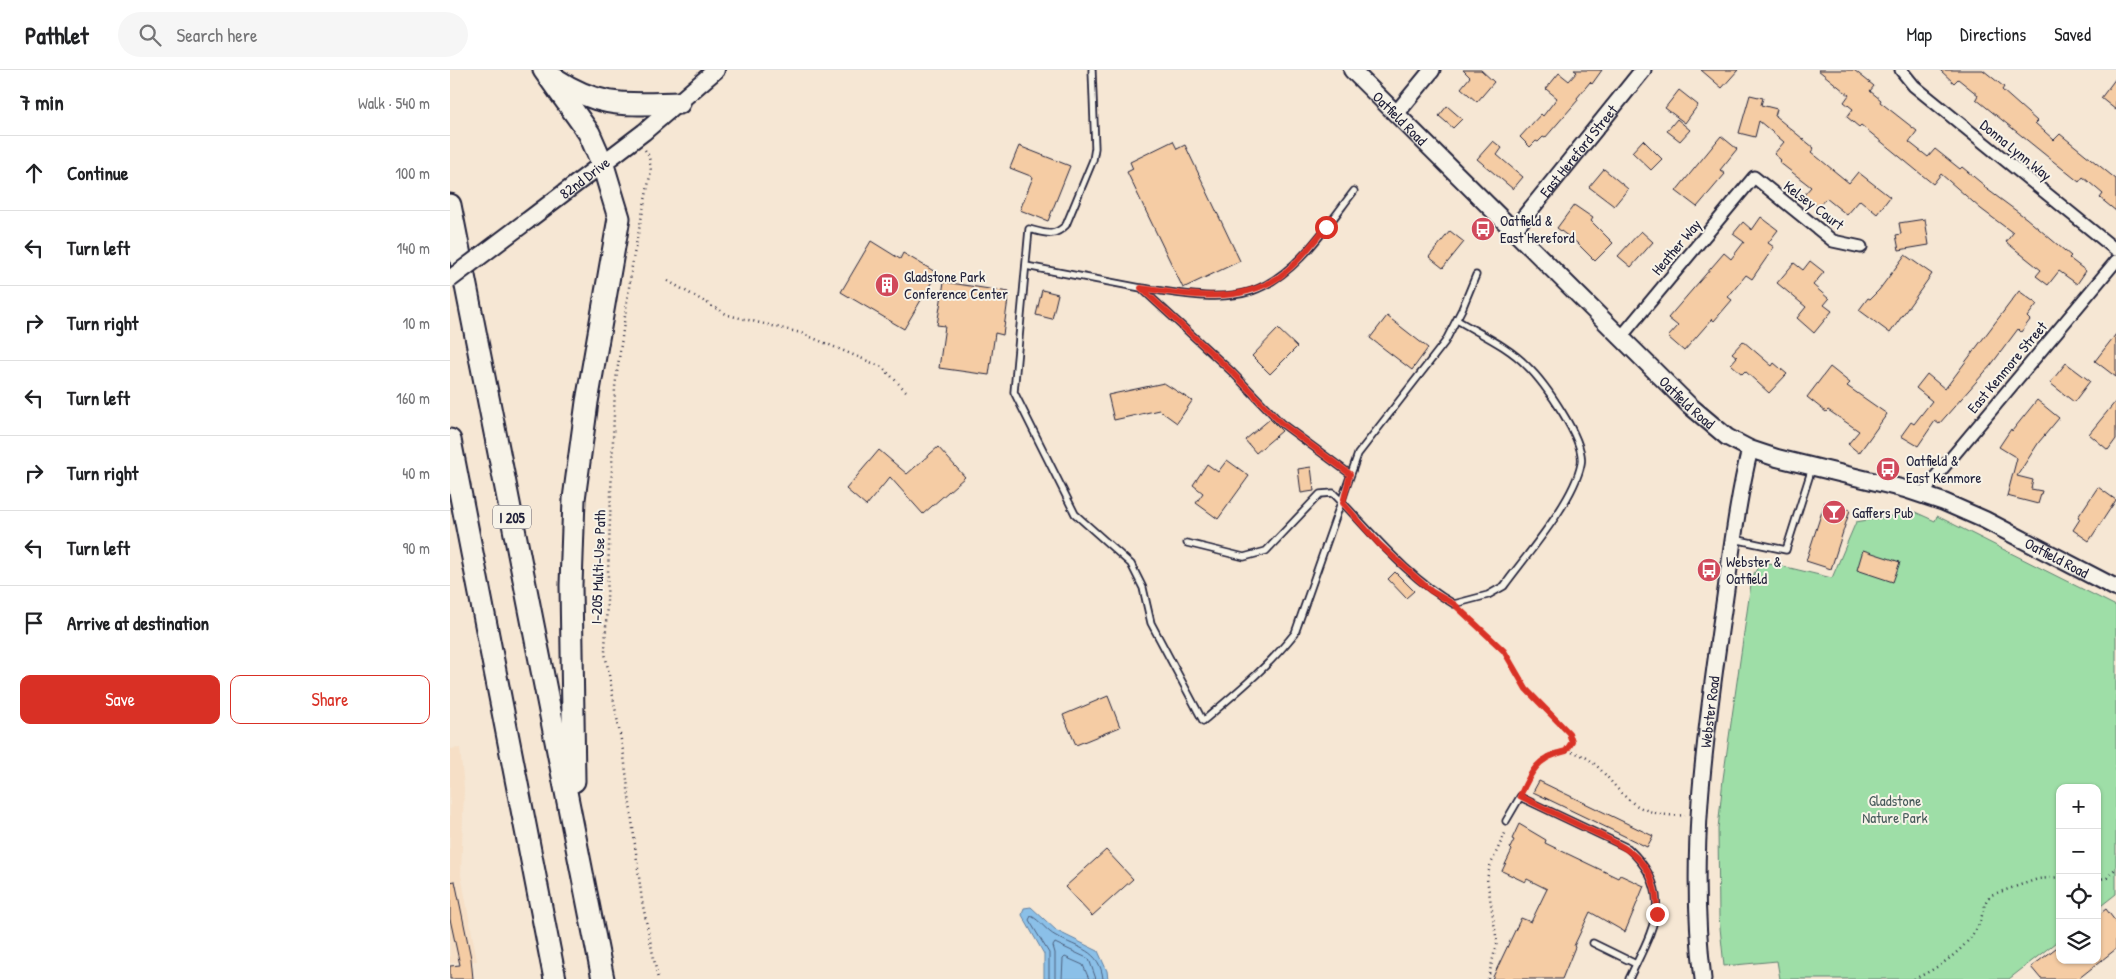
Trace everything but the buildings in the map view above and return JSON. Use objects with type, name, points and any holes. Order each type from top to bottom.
[{"type":"highway","points":[[545,72],[591,99],[613,103],[679,103]]},
{"type":"highway","points":[[545,72],[589,133],[604,165],[619,218],[587,402],[574,499],[571,585],[574,653],[574,829]]},
{"type":"highway","name":"I 205","points":[[450,205],[603,979]]},
{"type":"highway","points":[[450,440],[555,979]]},
{"type":"highway","points":[[450,465],[462,499]]},
{"type":"main road","name":"82nd Drive","points":[[450,279],[604,165],[716,70]]},
{"type":"main road","name":"Oatfield Road","points":[[1352,70],[1710,425],[1727,437],[1750,449],[1924,495],[1984,520],[2116,588]]},
{"type":"street","points":[[1396,114],[1432,70]]},
{"type":"street","name":"East Hereford Street","points":[[1514,230],[1643,70]]},
{"type":"street","name":"Donna Lynn Way","points":[[1900,70],[1914,86],[2116,250]]},
{"type":"street","name":"Kelsey Court","points":[[1754,177],[1833,241],[1861,247]]},
{"type":"street","name":"Heather Way","points":[[1621,337],[1754,177]]},
{"type":"street","name":"East Kenmore Street","points":[[1924,495],[1932,481],[2111,275],[2116,261]]},
{"type":"street","name":"Webster Road","points":[[1703,979],[1698,900],[1698,836],[1702,766],[1743,476],[1750,449]]},
{"type":"lane","points":[[1092,70],[1095,148],[1093,160],[1066,225],[1059,232],[1050,235],[1029,229],[1014,392],[1075,514],[1131,564],[1144,588],[1151,623],[1203,721],[1279,654],[1295,633],[1343,503],[1350,474],[1358,454],[1445,342],[1457,320],[1476,275]]},
{"type":"lane","points":[[1026,266],[1141,288],[1185,294],[1218,296],[1251,291],[1278,277],[1299,259],[1354,191]]},
{"type":"lane","points":[[1141,288],[1232,372],[1281,423],[1350,474]]},
{"type":"lane","points":[[1187,543],[1244,557],[1266,551],[1320,494],[1333,493],[1379,544],[1431,591],[1454,604],[1488,595],[1504,586],[1574,486],[1582,462],[1580,447],[1566,417],[1527,366],[1510,352],[1457,320]]},
{"type":"lane","points":[[1734,539],[1786,550],[1813,466]]},
{"type":"lane","points":[[1506,821],[1520,796],[1628,848],[1644,867],[1652,881],[1657,897],[1657,914],[1629,979]]},
{"type":"lane","points":[[1593,943],[1636,964]]},
{"type":"path","name":"I-205 Multi-Use Path","points":[[649,156],[651,171],[633,259],[618,357],[606,653],[624,756],[642,901],[658,979]]},
{"type":"path","points":[[668,281],[728,315],[801,333],[882,368],[906,391]]},
{"type":"path","points":[[1454,604],[1504,651],[1526,689],[1569,733],[1572,742],[1566,751]]},
{"type":"path","points":[[1520,796],[1530,774],[1549,754],[1566,751],[1582,754],[1594,762],[1618,791],[1637,806],[1654,813],[1684,815]]},
{"type":"path","points":[[1488,979],[1497,942],[1487,880],[1493,858],[1509,826],[1506,821]]},
{"type":"path","points":[[2101,879],[2107,878],[2116,868]]},
{"type":"path","points":[[1914,979],[1934,969],[1970,938],[1979,924],[1987,899],[1991,895],[2038,879],[2056,877]]},
{"type":"shaded area","points":[[460,748],[464,788],[461,875],[477,961],[450,963],[450,749]]},
{"type":"green space","name":"Gladstone Nature Park","points":[[1915,512],[1935,521],[1937,516],[2116,606],[2116,894],[2101,906],[2101,784],[2056,784],[2056,942],[2009,979],[1780,979],[1777,961],[1724,966],[1719,918],[1718,829],[1723,779],[1752,577],[1758,567],[1765,562],[1832,578],[1856,522]]},
{"type":"water","points":[[1031,907],[1057,931],[1098,951],[1107,971],[1108,979],[1044,979],[1044,954],[1022,915],[1024,908]]},
{"type":"place","name":"Oatfield & East Hereford","points":[[1483,229]]},
{"type":"place","name":"Gladstone Park Conference Center","points":[[887,285]]},
{"type":"place","name":"Oatfield & East Kenmore","points":[[1888,469]]},
{"type":"place","name":"Gaffers Pub","points":[[1834,512]]},
{"type":"place","name":"Webster & Oatfield","points":[[1709,570]]},
{"type":"route","points":[[1326,227],[1299,259],[1278,277],[1251,291],[1218,296],[1141,288],[1232,372],[1281,423],[1350,474],[1343,503],[1379,544],[1431,591],[1454,604],[1504,651],[1526,689],[1569,733],[1572,742],[1566,751],[1549,754],[1539,764],[1530,774],[1520,796],[1628,848],[1636,856],[1652,881],[1657,897],[1657,914]]}]
